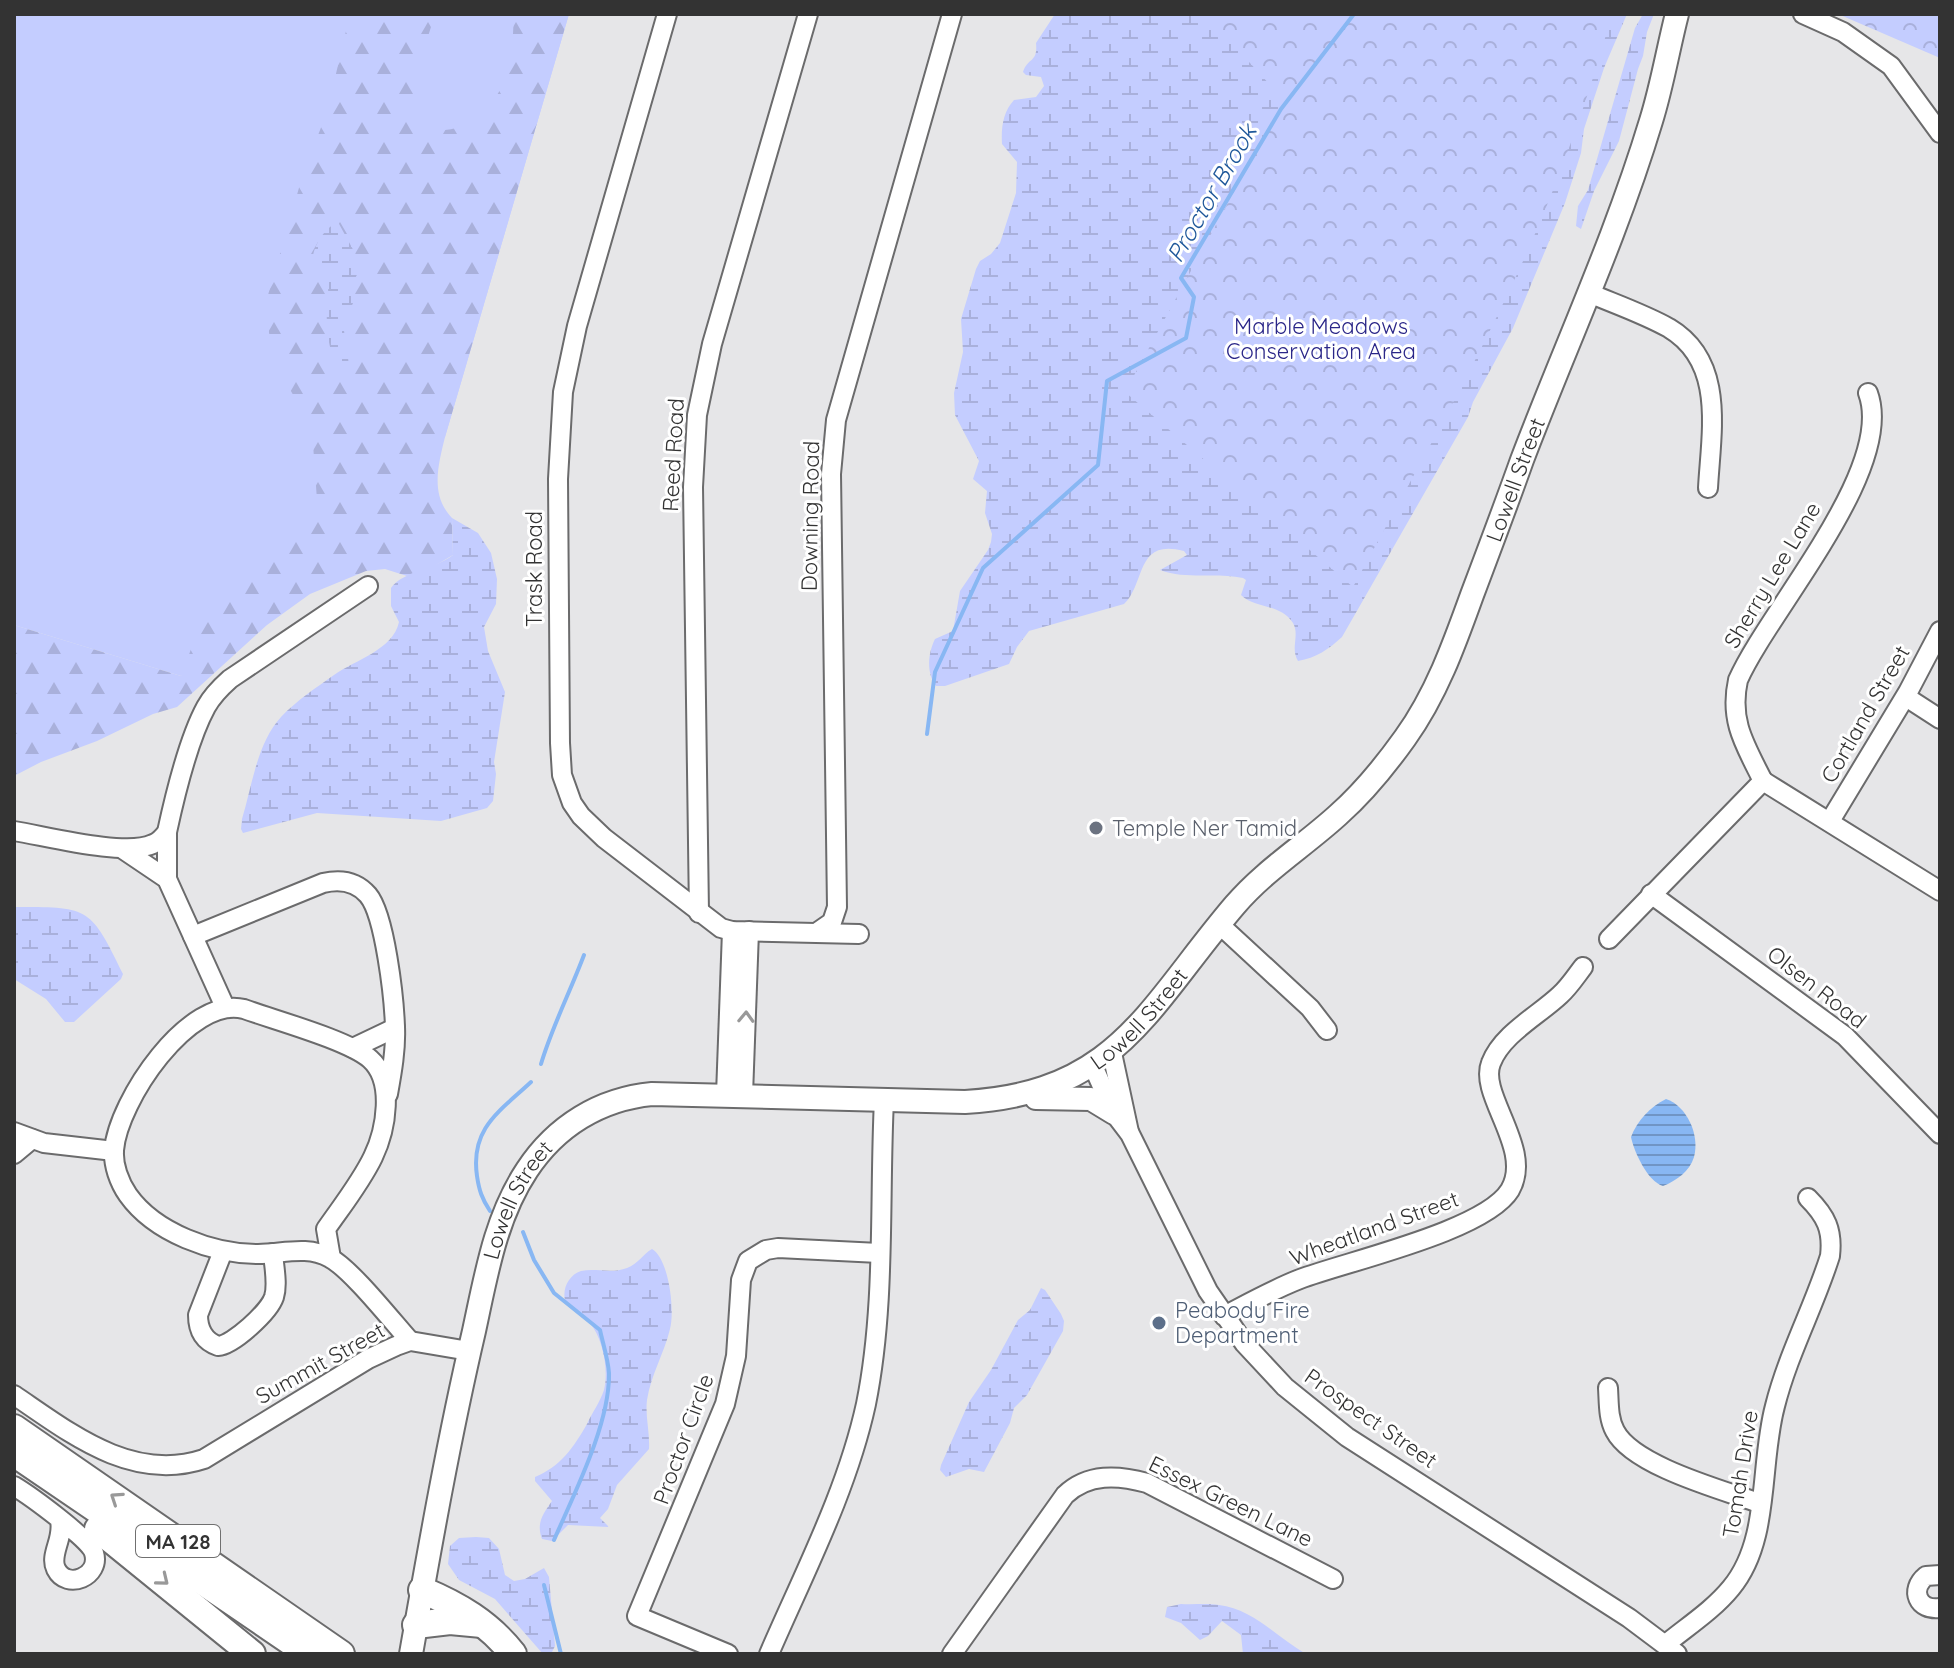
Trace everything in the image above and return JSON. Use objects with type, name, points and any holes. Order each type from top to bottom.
[{"type":"highway","name":"MA 128","points":[[14,1428],[341,1654]]},
{"type":"highway","name":"MA 128","points":[[14,1453],[309,1654]]},
{"type":"highway","points":[[14,1462],[252,1654]]},
{"type":"highway","points":[[422,1590],[465,1609],[513,1654]]},
{"type":"highway","points":[[416,1625],[450,1621],[482,1624]]},
{"type":"main road","name":"Lowell Street","points":[[411,1654],[442,1478],[492,1251],[507,1206],[527,1169],[555,1136],[593,1110],[633,1096],[669,1093],[965,1102],[1015,1097],[1046,1088],[1093,1066],[1112,1053],[1144,1019],[1255,883],[1337,816],[1372,782],[1418,720],[1455,642],[1589,293],[1651,120],[1677,14]]},
{"type":"main road","points":[[1015,1097],[1079,1097],[1091,1099],[1114,1113]]},
{"type":"street","name":"Trask Road","points":[[667,14],[577,326],[563,392],[558,479],[562,775],[572,803],[581,816],[604,838],[721,928],[859,934]]},
{"type":"street","name":"Reed Road","points":[[699,913],[693,487],[697,415],[712,344],[808,14]]},
{"type":"street","name":"Downing Road","points":[[819,931],[832,922],[837,907],[831,474],[836,420],[952,14]]},
{"type":"street","points":[[1803,14],[1843,32],[1891,66],[1940,133]]},
{"type":"street","points":[[1589,293],[1671,329],[1686,340],[1703,364],[1713,403],[1708,488]]},
{"type":"street","name":"Sherry Lee Lane","points":[[1763,781],[1736,721],[1738,680],[1812,561],[1864,461],[1874,420],[1868,393]]},
{"type":"street","points":[[225,1007],[167,879],[167,832],[195,731],[207,704],[230,679],[368,586]]},
{"type":"street","name":"Cortland Street","points":[[1830,821],[1906,697],[1940,631]]},
{"type":"street","points":[[1906,697],[1940,719]]},
{"type":"street","points":[[1609,939],[1763,781],[1940,891]]},
{"type":"street","points":[[14,831],[124,850],[153,844],[167,832]]},
{"type":"street","points":[[124,850],[167,879]]},
{"type":"street","points":[[193,936],[323,883],[345,881],[357,886],[365,892],[377,911],[395,1028],[386,1104],[375,1154],[326,1229],[299,1250]]},
{"type":"street","name":"Olsen Road","points":[[1651,894],[1845,1036],[1940,1134]]},
{"type":"street","points":[[1219,924],[1310,1008],[1327,1030]]},
{"type":"street","points":[[735,1095],[740,931]]},
{"type":"street","name":"Wheatland Street","points":[[1224,1316],[1300,1279],[1406,1246],[1491,1211],[1511,1189],[1517,1156],[1488,1071],[1492,1059],[1509,1039],[1561,994],[1583,967]]},
{"type":"street","points":[[386,1104],[385,1087],[378,1069],[372,1060],[353,1048],[244,1009],[225,1007],[209,1013],[188,1029],[152,1067],[127,1107],[114,1151],[115,1168],[129,1196],[146,1214],[188,1238],[236,1254],[299,1250],[331,1258],[410,1341]]},
{"type":"street","points":[[353,1048],[395,1028]]},
{"type":"street","name":"Prospect Street","points":[[1112,1053],[1130,1134]]},
{"type":"street","name":"Prospect Street","points":[[1093,1066],[1114,1113],[1130,1134],[1190,1258],[1224,1316],[1264,1365],[1324,1420],[1672,1649]]},
{"type":"street","points":[[769,1654],[840,1488],[860,1429],[873,1354],[884,1100]]},
{"type":"street","points":[[14,1154],[23,1136],[114,1151]]},
{"type":"street","name":"Tomah Drive","points":[[1672,1649],[1742,1572],[1754,1545],[1774,1407],[1830,1256],[1831,1232],[1827,1220],[1808,1198]]},
{"type":"street","points":[[326,1229],[331,1258]]},
{"type":"street","name":"Proctor Circle","points":[[728,1654],[637,1616],[725,1404],[736,1356],[743,1269],[756,1254],[778,1248],[879,1253]]},
{"type":"street","points":[[223,1251],[198,1315],[198,1324],[205,1339],[218,1346],[232,1341],[269,1307],[275,1291],[273,1253]]},
{"type":"street","name":"Summit Street","points":[[14,1395],[79,1439],[122,1459],[177,1466],[204,1459],[368,1359],[410,1341],[469,1351]]},
{"type":"street","points":[[1608,1388],[1610,1417],[1615,1431],[1632,1451],[1655,1464],[1759,1503]]},
{"type":"street","name":"Essex Green Lane","points":[[952,1654],[1065,1495],[1073,1487],[1100,1478],[1117,1477],[1147,1483],[1333,1579]]},
{"type":"street","points":[[14,1486],[60,1521]]},
{"type":"street","points":[[1940,1575],[1926,1576],[1916,1590],[1923,1606],[1940,1608]]},
{"type":"green space","points":[[14,14],[569,14],[445,437],[181,676],[14,625]]},
{"type":"green space","points":[[350,14],[435,14],[414,97],[419,115],[426,124],[445,130],[457,128],[478,116],[502,87],[510,64],[514,14],[569,14],[440,459],[438,490],[452,518],[453,555],[431,568],[407,576],[385,569],[366,571],[310,594],[267,625],[177,707],[153,714],[14,776],[14,625],[181,676],[197,633],[297,527],[317,500],[313,444],[308,422],[286,382],[269,333],[268,295],[303,174],[327,112]],"holes":[[[348,242],[360,269],[350,288],[354,301],[343,323],[349,365],[328,330],[325,277]]]},
{"type":"green space","points":[[1055,14],[1627,14],[1604,68],[1565,203],[1513,328],[1468,417],[1342,637],[1311,658],[1298,661],[1296,632],[1288,617],[1241,595],[1246,580],[1233,576],[1180,575],[1160,570],[1187,555],[1184,551],[1168,549],[1157,551],[1149,557],[1124,604],[1029,631],[1009,664],[945,686],[936,686],[933,681],[929,663],[935,639],[953,631],[960,591],[988,550],[992,534],[985,513],[987,491],[973,479],[979,461],[955,415],[954,393],[963,352],[961,319],[976,269],[980,261],[1000,243],[1016,193],[1017,162],[1002,144],[1005,115],[1014,100],[1036,97],[1044,86],[1041,77],[1023,72],[1036,54],[1036,43]]},
{"type":"green space","name":"Marble Meadows Conservation Area","points":[[1205,14],[1612,14],[1568,152],[1526,254],[1493,325],[1353,587],[1125,392],[1284,100]]},
{"type":"green space","points":[[1643,14],[1654,14],[1619,141],[1594,191],[1581,229],[1576,226],[1578,206],[1588,190],[1635,28]]},
{"type":"green space","points":[[1838,14],[1940,14],[1940,58]]},
{"type":"green space","points":[[338,222],[360,269],[350,288],[354,301],[343,324],[349,365],[347,370],[341,370],[336,364],[330,347],[328,284],[313,257],[322,236]]},
{"type":"green space","points":[[452,518],[478,533],[491,553],[497,579],[496,604],[484,627],[488,651],[505,692],[494,762],[493,801],[487,808],[441,821],[317,813],[243,833],[242,819],[256,765],[273,727],[307,694],[389,640],[399,622],[391,606],[391,588],[403,578],[453,555]]},
{"type":"green space","points":[[14,907],[58,908],[84,915],[94,923],[112,952],[123,974],[121,979],[74,1022],[65,1022],[46,999],[14,979]]},
{"type":"green space","points":[[652,1249],[663,1263],[672,1310],[670,1329],[647,1400],[649,1449],[617,1485],[608,1509],[600,1518],[609,1527],[568,1525],[552,1541],[542,1539],[540,1523],[552,1501],[535,1477],[559,1462],[582,1432],[604,1390],[606,1373],[604,1355],[595,1330],[566,1303],[564,1294],[567,1284],[572,1276],[581,1271],[627,1268]]},
{"type":"green space","points":[[1041,1288],[1061,1314],[1063,1331],[1027,1395],[1014,1408],[1010,1423],[984,1472],[969,1469],[946,1477],[940,1470],[941,1465],[969,1402],[991,1370],[1018,1320],[1030,1310]]},
{"type":"green space","points":[[459,1538],[489,1538],[499,1549],[505,1575],[514,1581],[525,1579],[544,1568],[549,1577],[555,1646],[551,1654],[543,1654],[495,1599],[459,1580],[448,1564],[450,1546]]},
{"type":"green space","points":[[1181,1604],[1219,1605],[1243,1612],[1306,1654],[1243,1654],[1241,1635],[1222,1621],[1200,1640],[1181,1623],[1165,1617],[1167,1607]]},
{"type":"shaded area","points":[[1666,1099],[1686,1115],[1693,1131],[1695,1148],[1686,1171],[1663,1186],[1647,1173],[1631,1137],[1645,1115]]},
{"type":"waterway","name":"Proctor Brook","points":[[927,734],[935,672],[983,568],[1098,465],[1107,381],[1186,338],[1194,297],[1181,278],[1281,109],[1354,14]]},
{"type":"waterway","name":"Proctor Brook","points":[[541,1064],[584,955]]},
{"type":"waterway","name":"Proctor Brook","points":[[490,1211],[478,1181],[478,1145],[498,1112],[531,1082]]},
{"type":"waterway","name":"Proctor Brook","points":[[523,1232],[534,1260],[554,1293],[600,1330],[609,1373],[608,1393],[597,1436],[554,1540]]},
{"type":"waterway","name":"Proctor Brook","points":[[544,1585],[561,1654]]},
{"type":"place","name":"Temple Ner Tamid","points":[[1096,828]]},
{"type":"place","name":"Peabody Fire Department","points":[[1159,1323]]}]
